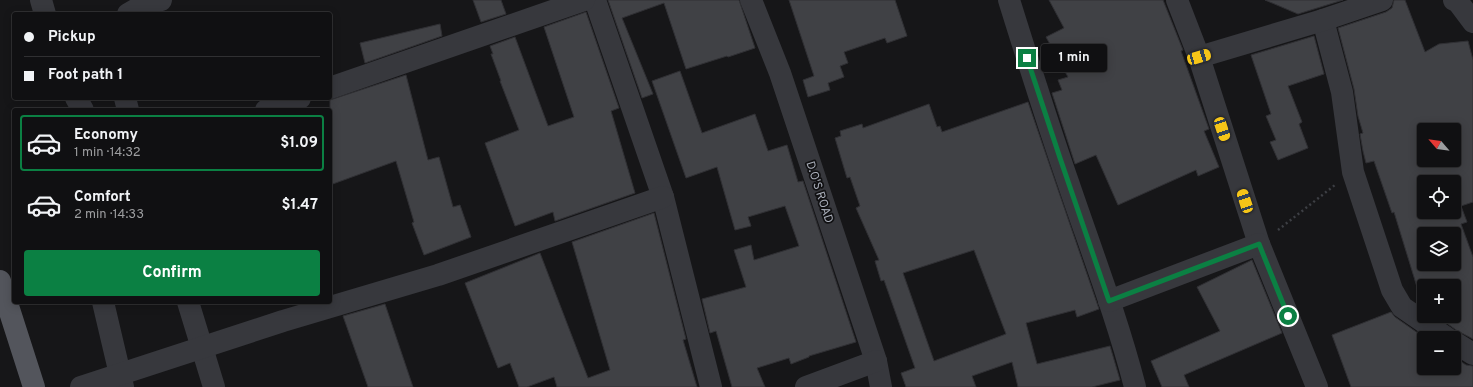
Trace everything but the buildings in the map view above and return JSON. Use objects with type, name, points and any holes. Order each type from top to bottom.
[{"type":"main road","points":[[0,281],[34,387]]},
{"type":"street","points":[[40,0],[44,12]]},
{"type":"street","points":[[131,12],[140,7],[161,0]]},
{"type":"street","points":[[332,87],[584,0]]},
{"type":"street","points":[[595,0],[664,197],[711,387]]},
{"type":"street","name":"D.O'S ROAD","points":[[751,0],[780,73],[876,361],[881,387]]},
{"type":"street","points":[[1009,0],[1060,158],[1128,359],[1135,387]]},
{"type":"street","points":[[1177,0],[1199,57],[1259,244],[1317,387]]},
{"type":"street","points":[[1199,57],[1323,20],[1382,0]]},
{"type":"street","points":[[1454,0],[1458,2],[1473,22]]},
{"type":"street","points":[[1323,20],[1342,92],[1353,172],[1392,290],[1402,307],[1438,331]]},
{"type":"street","points":[[272,108],[294,100]]},
{"type":"street","points":[[81,387],[121,380],[202,347],[282,320],[438,275],[664,197]]},
{"type":"street","points":[[1109,301],[1259,244]]},
{"type":"street","points":[[103,304],[121,380]]},
{"type":"street","points":[[189,304],[214,387]]},
{"type":"street","points":[[1461,346],[1473,354]]},
{"type":"street","points":[[806,387],[876,361]]},
{"type":"path","points":[[1259,244],[1353,172]]},
{"type":"route","points":[[1027,58],[1109,301],[1259,244],[1288,316]]}]
